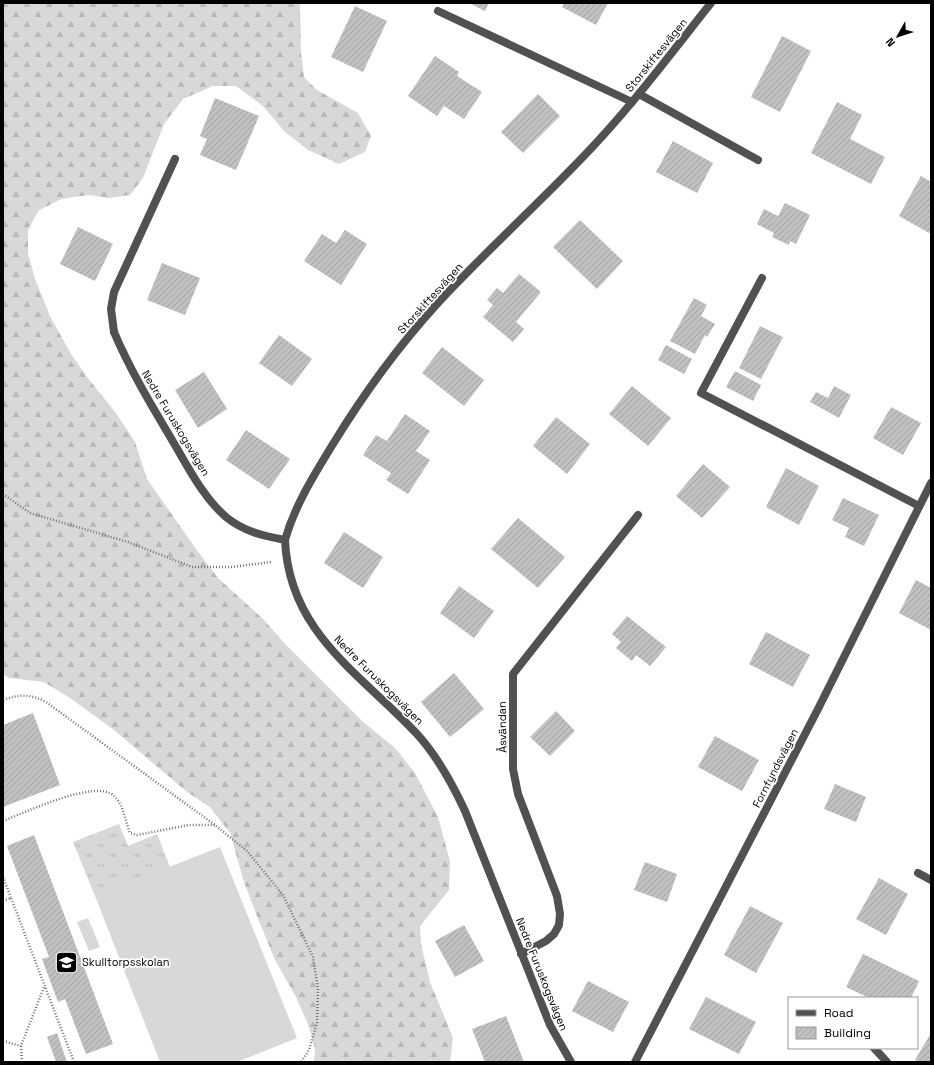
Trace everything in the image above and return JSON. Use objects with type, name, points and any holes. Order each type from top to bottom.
[{"type":"street","name":"Storskiftesvägen","points":[[285,540],[291,518],[311,480],[371,387],[406,340],[465,275],[581,160],[639,94],[711,3]]},
{"type":"street","name":"Storskiftesvägen","points":[[438,11],[632,102]]},
{"type":"street","points":[[639,94],[758,160]]},
{"type":"street","name":"Nedre Furuskogsvägen","points":[[175,160],[114,292],[111,308],[114,332],[136,380],[190,469],[213,503],[226,517],[242,528],[257,534],[285,540],[286,560],[293,588],[302,610],[320,636],[340,659],[417,734],[435,756],[451,780],[489,869],[550,1025],[571,1062]]},
{"type":"street","points":[[762,278],[701,393],[919,506]]},
{"type":"street","name":"Fornfyndsvägen","points":[[635,1062],[814,716],[931,483]]},
{"type":"street","name":"Åsvändan","points":[[521,954],[546,941],[554,934],[559,925],[560,914],[557,896],[518,794],[513,769],[513,674],[638,515]]},
{"type":"street","points":[[918,873],[931,880]]},
{"type":"street","points":[[875,1049],[887,1062]]},
{"type":"path","points":[[3,494],[30,513],[128,542],[192,567],[232,567],[286,560]]},
{"type":"path","points":[[3,700],[26,695],[34,695],[46,702],[216,825],[247,851],[283,895],[302,930],[313,957],[318,989],[317,1023],[309,1050],[302,1062]]},
{"type":"path","points":[[3,821],[57,800],[99,790],[108,791],[114,795],[119,801],[130,832],[137,835],[189,825],[216,825]]},
{"type":"path","points":[[3,877],[74,1062]]},
{"type":"path","points":[[3,901],[12,898]]},
{"type":"path","points":[[22,1062],[21,1046],[45,986]]},
{"type":"path","points":[[3,1041],[21,1046]]},
{"type":"green space","points":[[3,3],[300,3],[301,53],[304,77],[317,90],[358,113],[371,136],[365,152],[339,164],[308,150],[284,131],[263,106],[236,86],[213,86],[183,99],[164,124],[143,178],[130,195],[109,198],[88,195],[61,199],[38,211],[28,230],[28,253],[35,279],[50,316],[71,354],[87,377],[116,413],[135,442],[147,479],[196,549],[218,578],[263,619],[286,645],[362,721],[395,748],[415,773],[438,817],[450,861],[449,890],[420,926],[421,944],[430,982],[453,1038],[450,1062],[314,1062],[315,1048],[308,1024],[296,997],[275,960],[257,916],[244,882],[230,833],[210,807],[187,792],[114,730],[70,698],[44,682],[9,678],[3,674]]},
{"type":"green space","points":[[119,824],[128,846],[157,834],[170,867],[95,896],[73,842]]},
{"type":"green space","points":[[220,847],[297,1038],[237,1062],[160,1062],[95,896]]},
{"type":"green space","points":[[88,918],[100,947],[89,951],[77,922]]},
{"type":"building","points":[[469,3],[489,3],[485,11]]},
{"type":"building","points":[[564,3],[608,3],[596,25],[562,7]]},
{"type":"building","points":[[355,6],[387,21],[363,72],[331,57]]},
{"type":"building","points":[[782,36],[811,51],[780,112],[751,97]]},
{"type":"building","points":[[435,56],[459,72],[457,76],[482,92],[464,119],[444,106],[437,116],[408,96]]},
{"type":"building","points":[[538,94],[560,116],[523,153],[501,132]]},
{"type":"building","points":[[215,98],[259,116],[236,170],[200,155],[207,139],[200,136]]},
{"type":"building","points":[[837,102],[862,115],[850,139],[885,157],[871,184],[811,153]]},
{"type":"building","points":[[673,141],[713,163],[697,193],[656,172]]},
{"type":"building","points":[[921,176],[931,182],[931,234],[899,216]]},
{"type":"building","points":[[785,203],[810,215],[796,244],[790,241],[789,245],[772,237],[774,233],[757,224],[764,209],[778,216]]},
{"type":"building","points":[[580,220],[623,261],[597,289],[553,247]]},
{"type":"building","points":[[78,227],[113,244],[95,281],[60,264]]},
{"type":"building","points":[[345,230],[367,244],[341,285],[304,261],[322,234],[336,243]]},
{"type":"building","points":[[162,263],[200,278],[185,315],[147,300]]},
{"type":"building","points":[[519,274],[541,292],[516,322],[524,329],[513,342],[483,317],[493,305],[487,300],[497,288],[503,293]]},
{"type":"building","points":[[694,298],[707,305],[701,316],[715,324],[707,337],[705,335],[695,354],[670,341]]},
{"type":"building","points":[[760,326],[783,337],[761,379],[739,368]]},
{"type":"building","points":[[279,335],[312,359],[292,386],[259,363]]},
{"type":"building","points":[[666,345],[692,359],[684,374],[658,360]]},
{"type":"building","points":[[442,347],[484,380],[464,406],[422,373]]},
{"type":"building","points":[[735,371],[761,385],[753,401],[726,387]]},
{"type":"building","points":[[204,372],[227,409],[198,428],[175,390]]},
{"type":"building","points":[[632,386],[671,418],[648,446],[609,414]]},
{"type":"building","points":[[834,386],[851,395],[839,418],[810,402],[816,392],[828,398]]},
{"type":"building","points":[[891,407],[921,423],[903,455],[873,438]]},
{"type":"building","points":[[405,414],[430,431],[416,451],[430,460],[408,494],[386,480],[391,473],[363,455],[376,435],[387,441]]},
{"type":"building","points":[[556,417],[590,444],[567,474],[533,446]]},
{"type":"building","points":[[246,430],[290,459],[269,489],[226,460]]},
{"type":"building","points":[[703,464],[730,487],[702,518],[676,496]]},
{"type":"building","points":[[786,468],[819,486],[799,525],[766,507]]},
{"type":"building","points":[[843,498],[879,515],[864,546],[845,537],[849,528],[832,520]]},
{"type":"building","points":[[518,518],[565,557],[538,588],[491,549]]},
{"type":"building","points":[[344,532],[383,557],[363,588],[324,563]]},
{"type":"building","points":[[916,580],[931,588],[931,630],[899,613]]},
{"type":"building","points":[[459,586],[494,611],[474,638],[440,613]]},
{"type":"building","points":[[627,616],[666,647],[650,666],[636,655],[632,661],[616,648],[621,642],[612,634]]},
{"type":"building","points":[[766,632],[810,655],[793,687],[749,664]]},
{"type":"building","points":[[454,673],[484,709],[450,737],[421,702]]},
{"type":"building","points":[[556,711],[575,731],[550,756],[530,737]]},
{"type":"building","points":[[33,713],[60,785],[3,807],[3,725]]},
{"type":"building","points":[[715,736],[759,760],[742,791],[698,767]]},
{"type":"building","points":[[835,784],[866,797],[856,822],[824,809]]},
{"type":"building","points":[[34,835],[113,1044],[86,1054],[65,999],[58,1002],[42,959],[49,957],[7,846]]},
{"type":"building","points":[[645,862],[677,874],[667,902],[634,890]]},
{"type":"building","points":[[879,878],[908,894],[886,935],[856,919]]},
{"type":"building","points":[[750,906],[783,923],[756,973],[724,955]]},
{"type":"building","points":[[464,925],[484,961],[455,977],[435,941]]},
{"type":"building","points":[[863,954],[919,981],[911,997],[867,997],[846,987]]},
{"type":"building","points":[[588,981],[629,1002],[613,1032],[572,1011]]},
{"type":"building","points":[[706,997],[756,1022],[739,1054],[689,1029]]},
{"type":"building","points":[[506,1016],[524,1062],[485,1062],[472,1029]]},
{"type":"building","points":[[57,1033],[67,1062],[56,1062],[47,1037]]},
{"type":"building","points":[[931,1033],[931,1062],[919,1062],[915,1060]]},
{"type":"place","name":"Skulltorpsskolan","points":[[67,962]]}]
